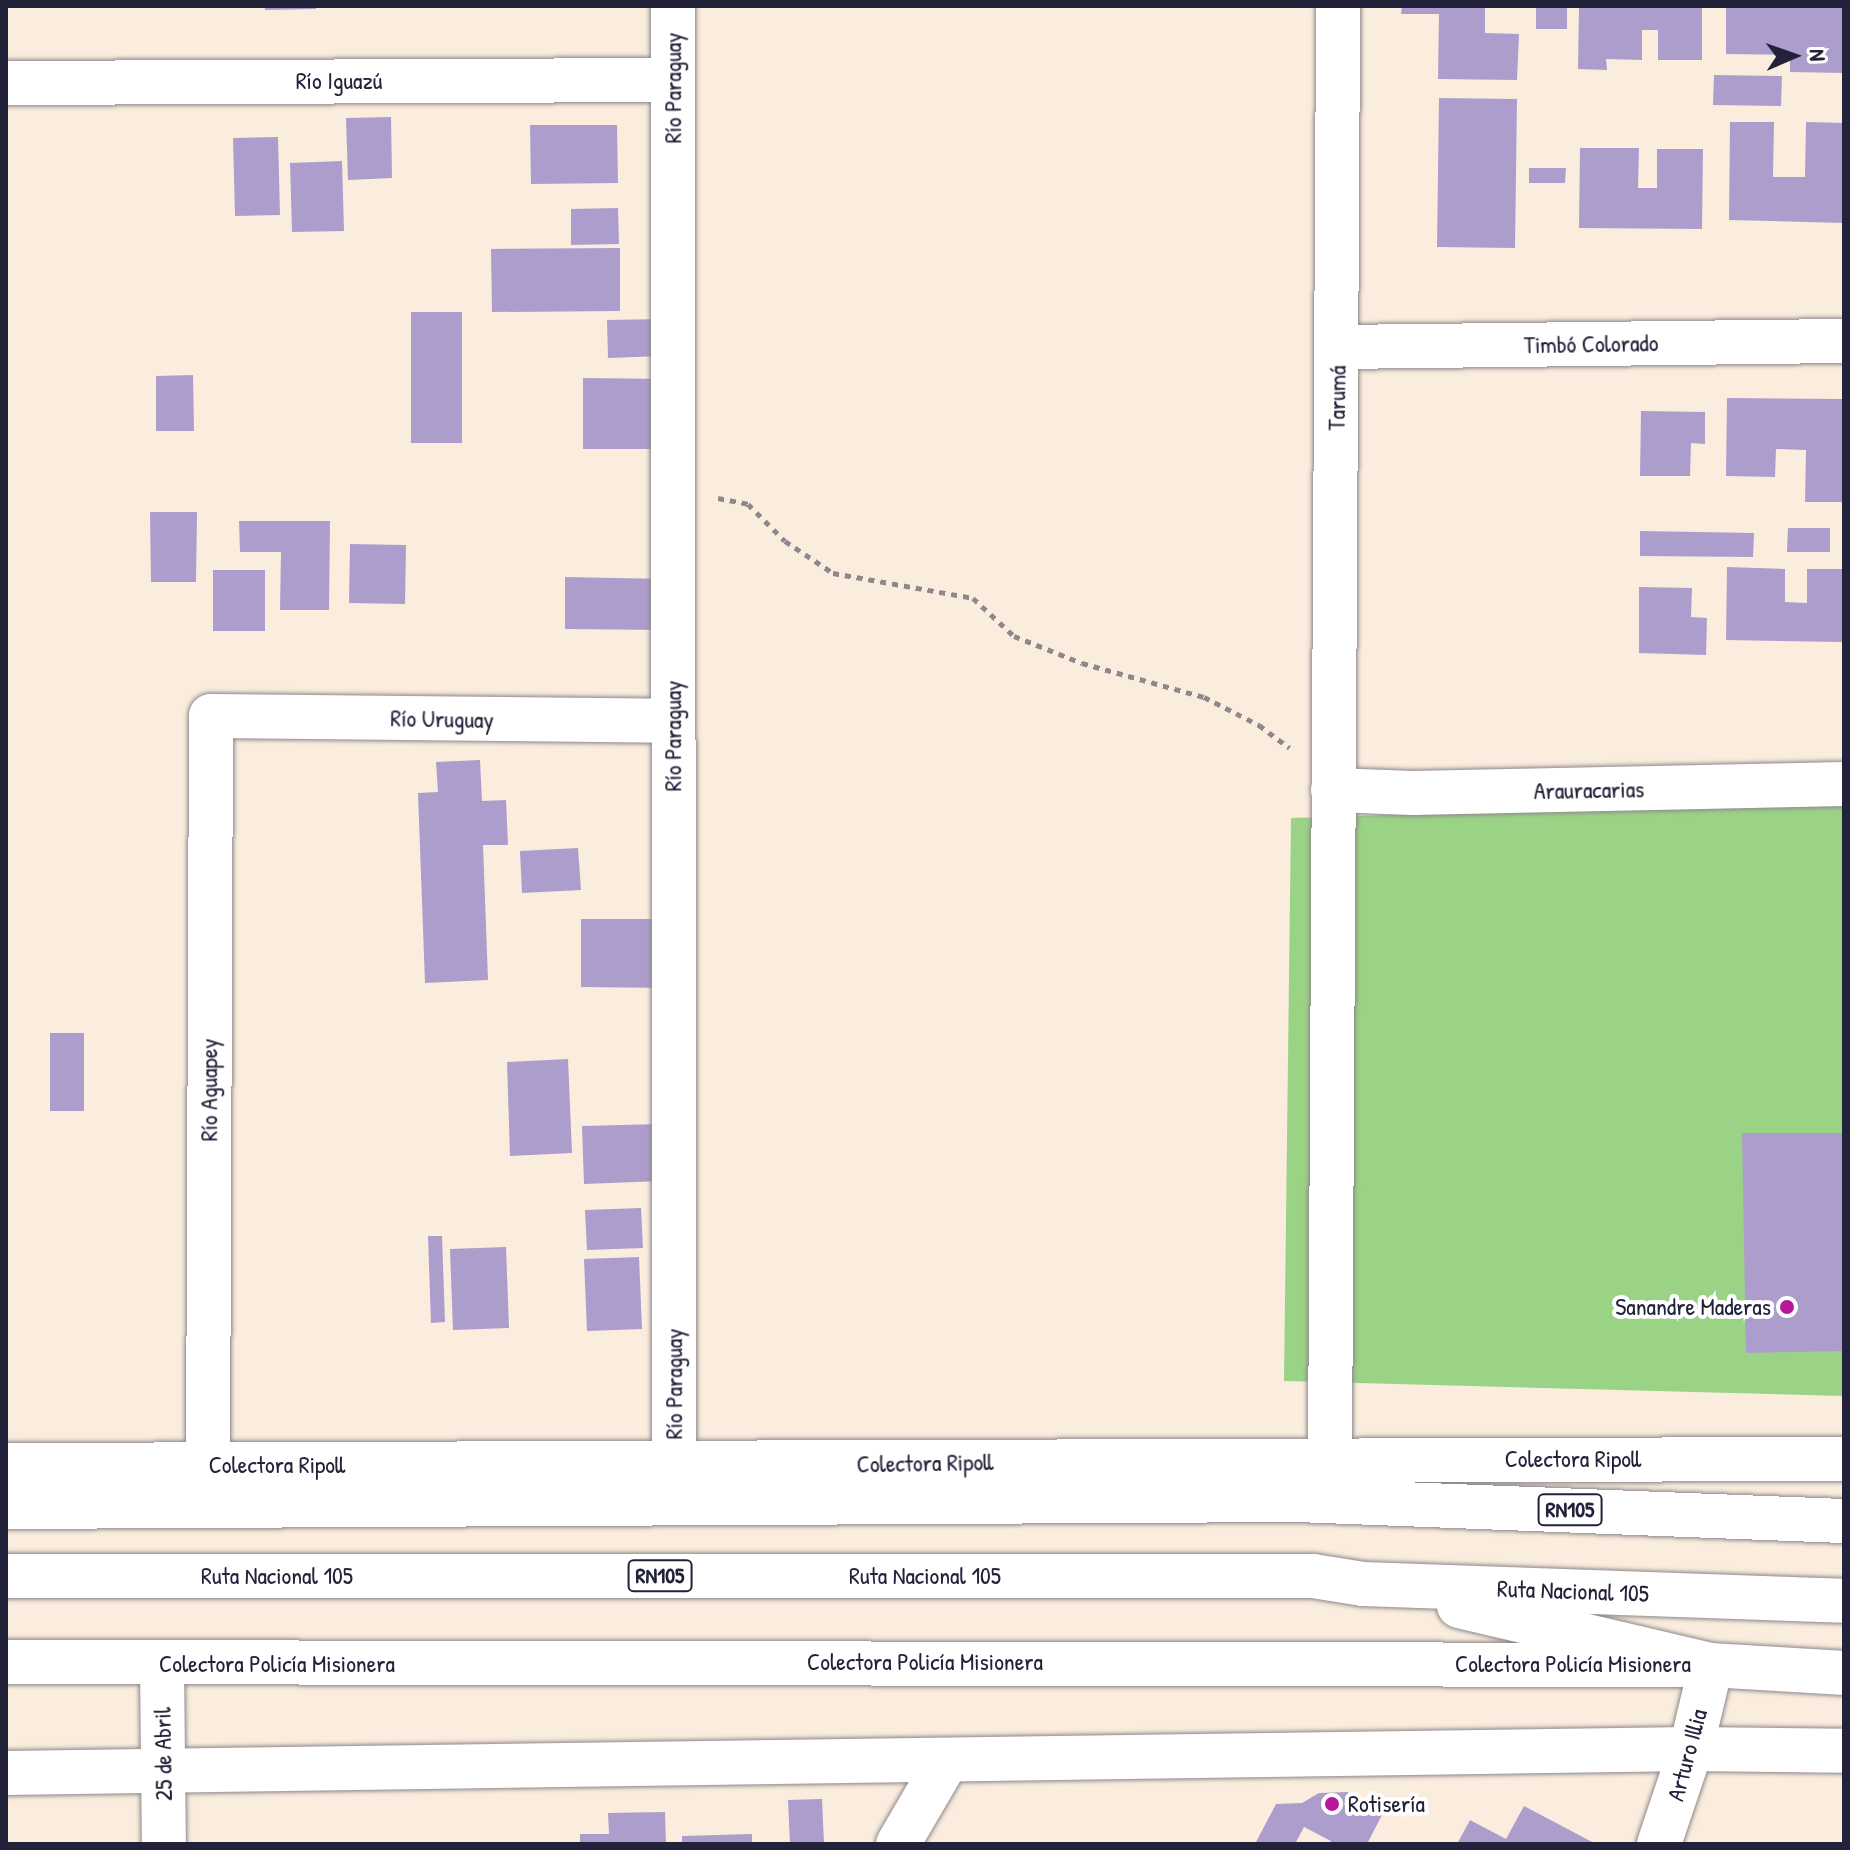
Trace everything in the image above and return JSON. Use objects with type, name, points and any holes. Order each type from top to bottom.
[{"type":"main road","name":"Río Paraguay","points":[[673,6],[674,1466]]},
{"type":"main road","name":"Tarumá","points":[[1330,1458],[1338,6]]},
{"type":"main road","name":"Río Iguazú","points":[[6,83],[673,80]]},
{"type":"main road","name":"Timbó Colorado","points":[[1337,347],[1844,341]]},
{"type":"main road","name":"Río Uruguay","points":[[211,716],[673,721]]},
{"type":"main road","name":"Río Aguapey","points":[[208,1465],[211,716]]},
{"type":"main road","name":"Arauracarias","points":[[1333,790],[1413,793],[1844,784]]},
{"type":"main road","name":"Colectora Ripoll","points":[[20,1465],[674,1466],[1330,1458],[1844,1459]]},
{"type":"main road","points":[[20,1465],[269,1504]]},
{"type":"main road","name":"RN105","points":[[6,1507],[1297,1500],[1844,1521]]},
{"type":"main road","name":"Ruta Nacional 105","points":[[6,1576],[1313,1576],[1363,1584],[1844,1601]]},
{"type":"main road","points":[[1363,1584],[1711,1665]]},
{"type":"main road","name":"Colectora Policía Misionera","points":[[6,1662],[162,1665],[941,1661],[1711,1665],[1844,1673]]},
{"type":"main road","name":"25 de Abril","points":[[162,1665],[164,1844]]},
{"type":"main road","name":"Arturo Illia","points":[[1659,1844],[1691,1749],[1711,1665]]},
{"type":"main road","points":[[6,1773],[164,1768],[946,1762],[1691,1749],[1844,1751]]},
{"type":"main road","points":[[898,1844],[946,1762]]},
{"type":"path","points":[[673,489],[748,504],[785,541],[833,573],[973,598],[1014,636],[1082,663],[1204,697],[1259,725],[1316,769],[1333,790]]},
{"type":"green space","points":[[1844,801],[1844,1396],[1284,1381],[1291,818]]},
{"type":"building","points":[[265,6],[316,6],[316,9],[265,10]]},
{"type":"building","points":[[1402,6],[1485,6],[1485,33],[1519,34],[1517,80],[1438,79],[1439,14],[1401,14]]},
{"type":"building","points":[[1536,6],[1567,6],[1567,29],[1536,29]]},
{"type":"building","points":[[1579,6],[1702,6],[1702,60],[1658,60],[1658,30],[1642,30],[1642,60],[1606,59],[1607,70],[1578,69]]},
{"type":"building","points":[[1726,6],[1844,6],[1844,73],[1790,72],[1790,55],[1726,54]]},
{"type":"building","points":[[1714,75],[1782,76],[1781,106],[1713,105]]},
{"type":"building","points":[[1439,98],[1517,99],[1515,248],[1437,247]]},
{"type":"building","points":[[391,117],[392,178],[348,180],[346,118]]},
{"type":"building","points":[[1730,122],[1774,122],[1773,177],[1805,177],[1806,122],[1844,123],[1844,223],[1729,220]]},
{"type":"building","points":[[530,125],[617,125],[618,183],[531,184]]},
{"type":"building","points":[[278,137],[280,215],[235,216],[233,138]]},
{"type":"building","points":[[1580,148],[1639,148],[1638,188],[1657,188],[1657,149],[1703,149],[1702,229],[1579,228]]},
{"type":"building","points":[[342,161],[344,231],[292,232],[290,163]]},
{"type":"building","points":[[1529,168],[1566,168],[1565,183],[1529,183]]},
{"type":"building","points":[[618,208],[619,244],[571,245],[571,209]]},
{"type":"building","points":[[620,248],[620,311],[492,312],[491,249]]},
{"type":"building","points":[[411,312],[462,312],[462,443],[411,443]]},
{"type":"building","points":[[663,319],[663,356],[608,358],[607,320]]},
{"type":"building","points":[[193,375],[194,431],[156,431],[156,376]]},
{"type":"building","points":[[583,378],[668,379],[667,449],[583,449]]},
{"type":"building","points":[[1727,398],[1844,399],[1844,502],[1805,502],[1806,450],[1776,449],[1775,477],[1726,476]]},
{"type":"building","points":[[1641,411],[1705,412],[1705,444],[1691,443],[1690,476],[1640,476]]},
{"type":"building","points":[[150,512],[197,512],[196,582],[151,582]]},
{"type":"building","points":[[239,521],[330,521],[329,610],[280,610],[281,552],[240,552]]},
{"type":"building","points":[[1788,528],[1830,528],[1830,552],[1787,552]]},
{"type":"building","points":[[1640,531],[1754,533],[1753,557],[1640,556]]},
{"type":"building","points":[[350,544],[406,545],[405,604],[349,603]]},
{"type":"building","points":[[1727,567],[1785,569],[1785,602],[1807,603],[1807,569],[1844,569],[1844,642],[1726,640]]},
{"type":"building","points":[[213,570],[265,570],[265,631],[213,631]]},
{"type":"building","points":[[565,577],[665,579],[665,630],[565,629]]},
{"type":"building","points":[[1639,587],[1692,588],[1691,617],[1707,618],[1706,655],[1639,653]]},
{"type":"building","points":[[480,760],[482,801],[506,800],[508,845],[483,845],[488,980],[425,983],[418,793],[438,792],[436,762]]},
{"type":"building","points":[[578,848],[581,890],[522,893],[520,851]]},
{"type":"building","points":[[581,919],[671,919],[670,988],[581,987]]},
{"type":"building","points":[[50,1033],[84,1033],[84,1111],[50,1111]]},
{"type":"building","points":[[568,1059],[572,1153],[510,1156],[507,1062]]},
{"type":"building","points":[[660,1124],[662,1181],[584,1184],[582,1126]]},
{"type":"building","points":[[1742,1133],[1844,1133],[1844,1351],[1746,1353]]},
{"type":"building","points":[[641,1208],[643,1248],[587,1250],[585,1210]]},
{"type":"building","points":[[428,1236],[442,1236],[445,1322],[431,1323]]},
{"type":"building","points":[[506,1247],[509,1328],[453,1330],[450,1249]]},
{"type":"building","points":[[639,1257],[642,1329],[587,1331],[584,1259]]},
{"type":"building","points":[[1347,1792],[1384,1811],[1367,1844],[1329,1844],[1331,1841],[1304,1827],[1295,1844],[1255,1844],[1276,1804],[1302,1803],[1319,1793]]},
{"type":"building","points":[[822,1799],[824,1844],[790,1844],[788,1800]]},
{"type":"building","points":[[1524,1806],[1596,1844],[1457,1844],[1470,1820],[1506,1839]]},
{"type":"building","points":[[665,1812],[666,1844],[580,1844],[580,1834],[609,1834],[608,1813]]},
{"type":"building","points":[[752,1834],[752,1844],[682,1844],[682,1836]]},
{"type":"place","name":"Sanandre Maderas","points":[[1787,1307]]},
{"type":"place","name":"Rotisería","points":[[1332,1804]]}]
